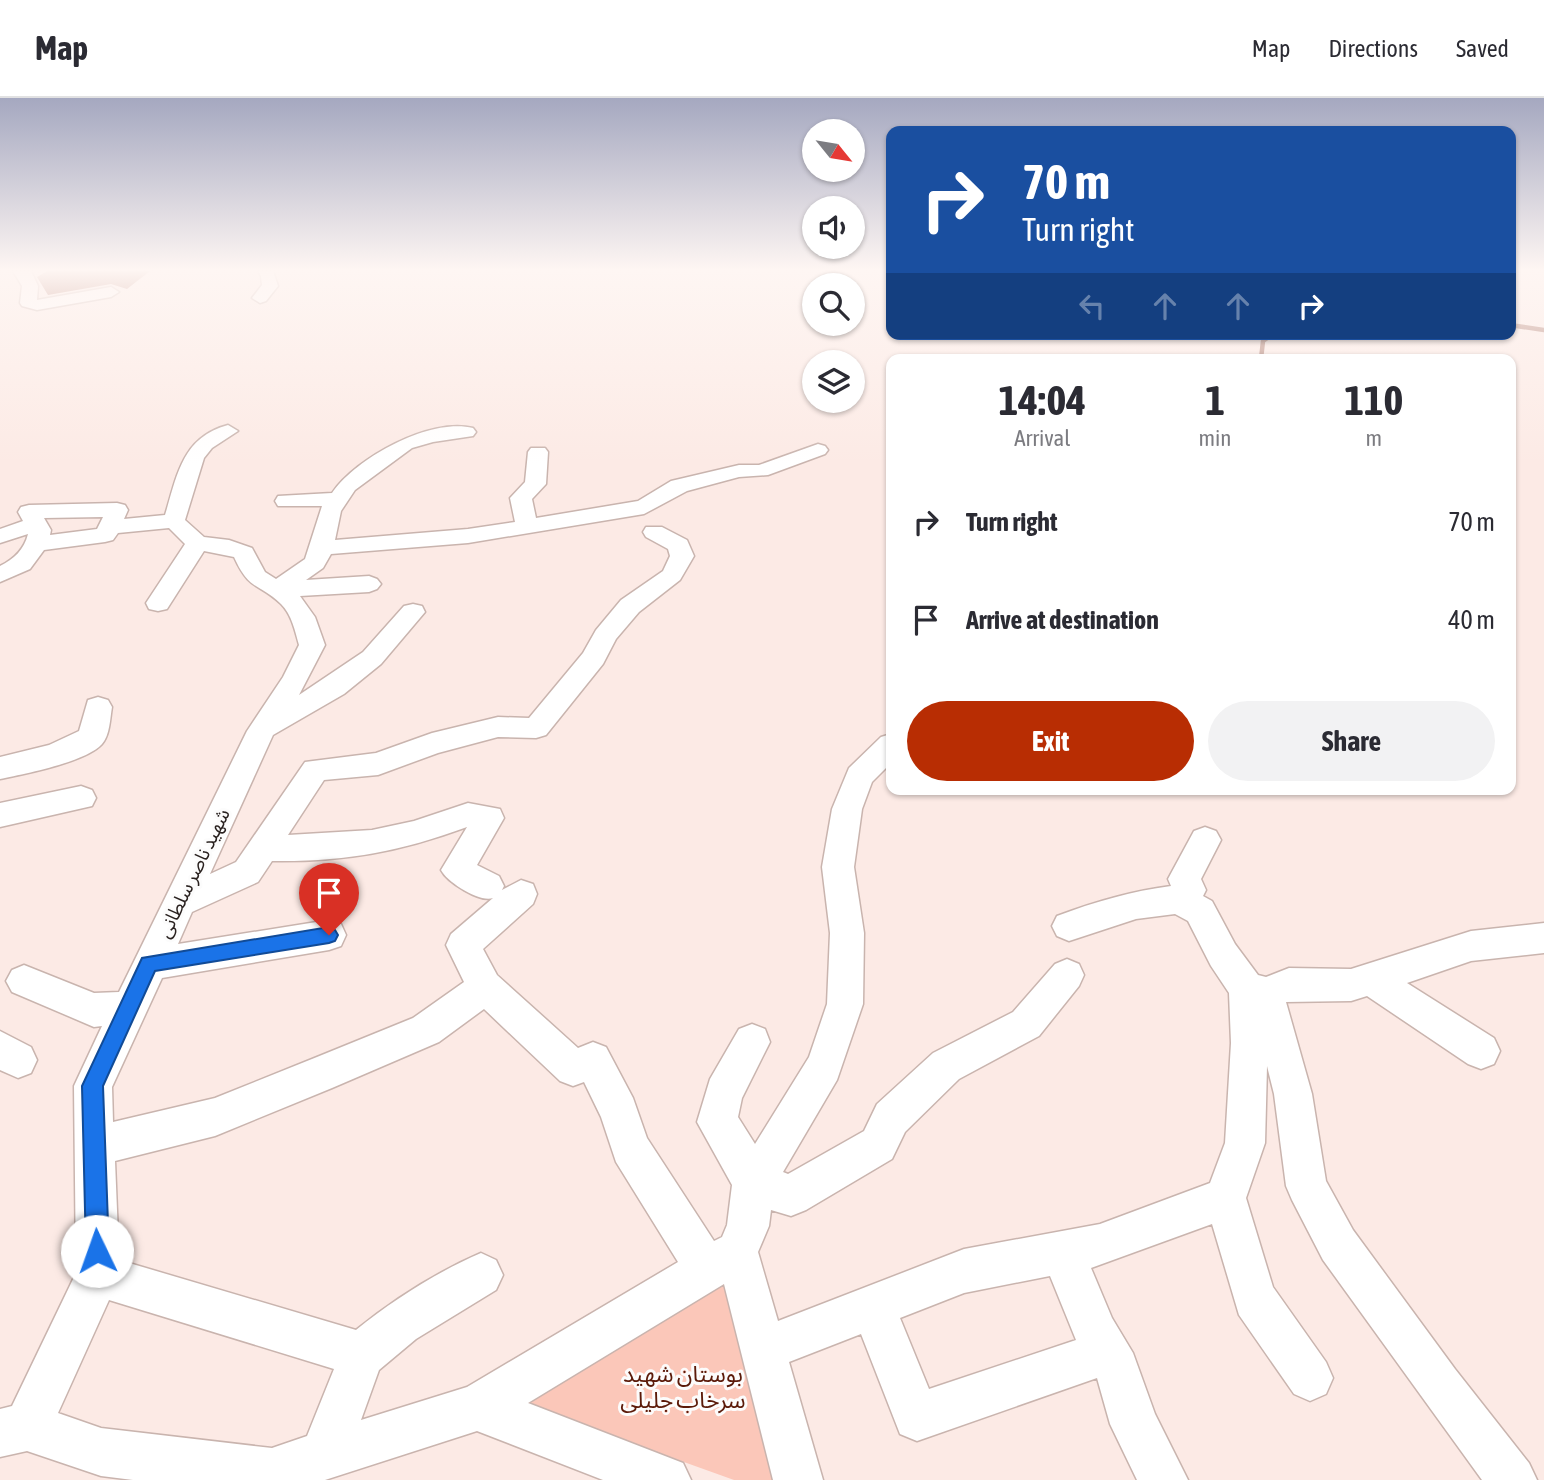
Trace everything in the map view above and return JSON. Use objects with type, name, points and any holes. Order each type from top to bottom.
[{"type":"street","points":[[158,603],[186,532],[194,456],[205,444],[228,430]]},
{"type":"street","points":[[276,590],[315,562],[322,549],[330,511],[347,486],[405,444],[431,436],[467,432]]},
{"type":"street","points":[[649,520],[679,486],[725,474],[761,471],[818,450]]},
{"type":"street","points":[[527,528],[521,498],[535,484],[538,452]]},
{"type":"street","points":[[286,501],[338,499]]},
{"type":"street","points":[[0,536],[36,534],[106,535],[117,510],[29,512],[36,534],[22,564],[0,575]]},
{"type":"street","points":[[177,904],[247,872],[315,770],[377,764],[432,744],[498,727],[536,728],[594,658],[605,636],[630,606],[672,575],[682,556],[678,545],[649,520],[527,528],[322,549]]},
{"type":"street","points":[[110,527],[186,532]]},
{"type":"street","name":"شهید ناصر سلطانی","points":[[13,1430],[99,1276],[93,1086],[127,1008],[261,731],[295,680],[312,645],[303,617],[290,599],[255,576],[244,553],[186,532]]},
{"type":"street","points":[[276,590],[369,584]]},
{"type":"street","points":[[261,731],[334,687],[372,658],[413,612]]},
{"type":"street","points":[[0,768],[39,760],[79,746],[92,737],[98,707]]},
{"type":"street","points":[[13,1430],[101,1452],[147,1469],[272,1472],[477,1408],[723,1261],[748,1226],[753,1184],[824,1067],[845,1004],[847,933],[838,867],[847,809],[859,776],[886,750]]},
{"type":"street","points":[[0,815],[81,798]]},
{"type":"street","points":[[264,848],[323,849],[382,843],[473,813],[489,818],[457,870],[505,890],[463,945],[485,987],[573,1068],[593,1060],[620,1112],[630,1148],[723,1261],[765,1349],[798,1480]]},
{"type":"street","points":[[1069,926],[1136,905],[1178,900],[1190,890],[1184,878],[1205,840]]},
{"type":"street","points":[[1178,900],[1200,911],[1223,955],[1256,991],[1293,1094],[1306,1186],[1338,1245],[1439,1385],[1512,1480]]},
{"type":"street","points":[[149,964],[329,935]]},
{"type":"street","points":[[1256,991],[1289,984],[1351,985],[1471,946],[1544,938]]},
{"type":"street","points":[[752,1042],[724,1093],[717,1122],[737,1150],[753,1184],[791,1195],[878,1145],[891,1118],[946,1066],[1026,1024],[1067,975]]},
{"type":"street","points":[[1370,978],[1481,1051]]},
{"type":"street","points":[[24,981],[94,1010],[127,1008]]},
{"type":"street","points":[[94,1146],[215,1116],[319,1075],[426,1030],[485,987]]},
{"type":"street","points":[[1256,991],[1250,1043],[1245,1143],[1225,1198],[1255,1299],[1310,1378]]},
{"type":"street","points":[[765,1349],[964,1271],[1100,1245],[1225,1198]]},
{"type":"street","points":[[1062,1252],[1117,1369],[1134,1424],[1163,1480]]},
{"type":"street","points":[[324,1456],[362,1355],[400,1323],[481,1275]]},
{"type":"street","points":[[99,1276],[362,1355]]},
{"type":"street","points":[[873,1307],[917,1417],[1107,1352]]},
{"type":"street","points":[[477,1408],[666,1480]]},
{"type":"green space","name":"بوستان شهید سرخاب جلیلی","points":[[729,1280],[780,1480],[734,1480],[514,1401]]},
{"type":"waterway","points":[[1262,354],[1264,340]]},
{"type":"route","points":[[97,1251],[93,1086],[149,964],[329,935]]}]
